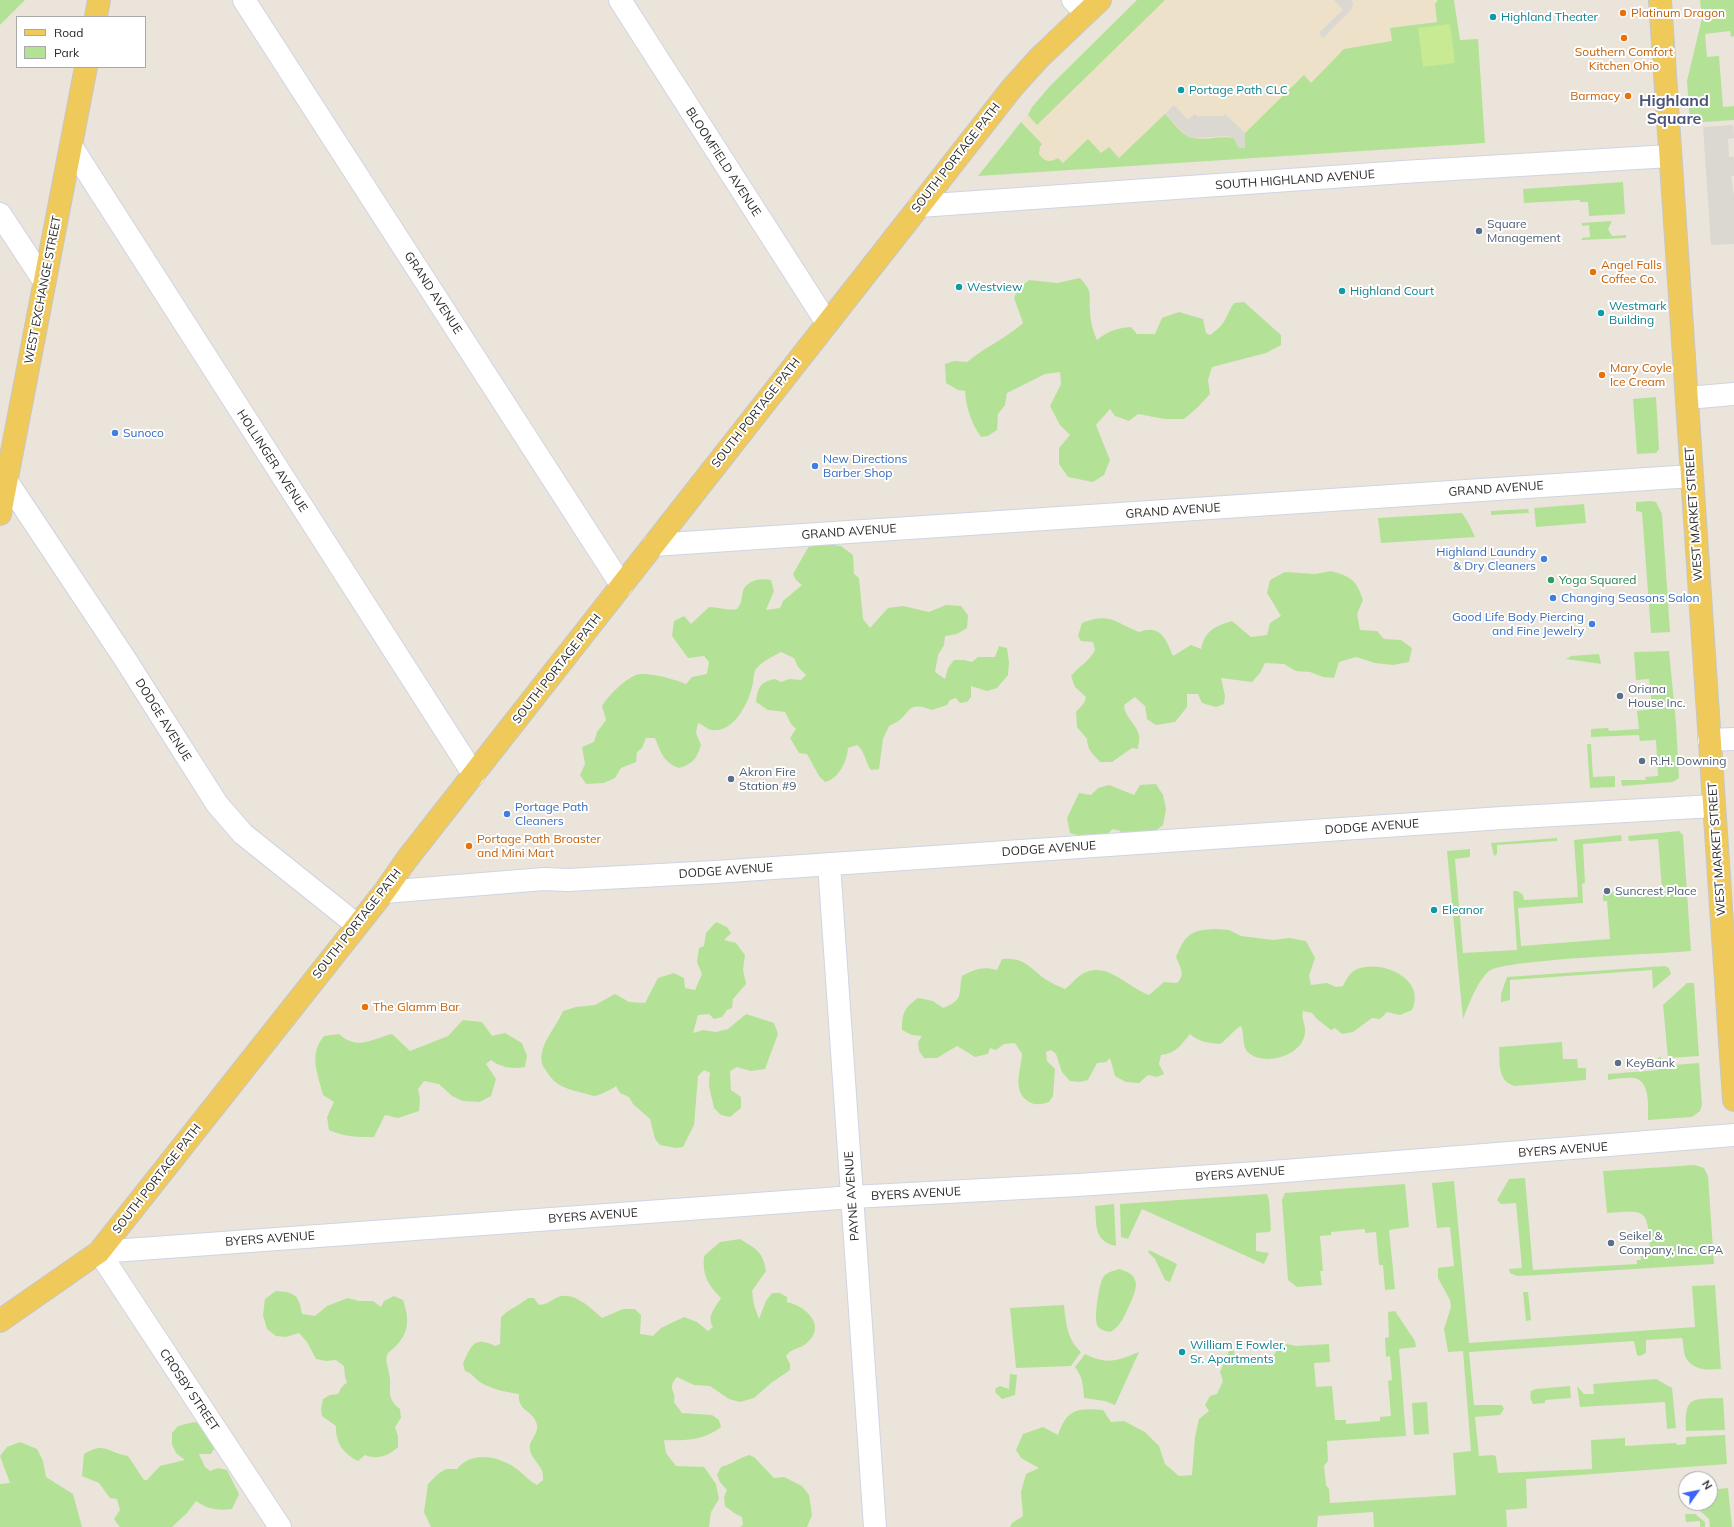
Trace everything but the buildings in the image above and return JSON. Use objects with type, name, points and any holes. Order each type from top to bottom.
[{"type":"main road","points":[[96,16],[99,0]]},
{"type":"main road","name":"WEST MARKET STREET","points":[[1660,0],[1714,806],[1732,1051],[1734,1100]]},
{"type":"main road","name":"SOUTH PORTAGE PATH","points":[[0,1321],[99,1252],[384,892],[407,859],[1012,88],[1086,4]]},
{"type":"main road","name":"WEST EXCHANGE STREET","points":[[0,514],[86,68]]},
{"type":"street","name":"GRAND AVENUE","points":[[244,0],[622,586]]},
{"type":"street","name":"BLOOMFIELD AVENUE","points":[[620,0],[827,323]]},
{"type":"street","name":"HOLLINGER AVENUE","points":[[71,146],[474,775]]},
{"type":"street","name":"SOUTH HIGHLAND AVENUE","points":[[919,206],[1380,174],[1670,156]]},
{"type":"street","points":[[0,214],[44,281]]},
{"type":"street","points":[[1687,398],[1734,394]]},
{"type":"street","name":"GRAND AVENUE","points":[[653,545],[1692,476]]},
{"type":"street","name":"DODGE AVENUE","points":[[6,480],[125,659],[217,804],[243,834],[357,925]]},
{"type":"street","points":[[1710,740],[1734,739]]},
{"type":"street","name":"DODGE AVENUE","points":[[384,892],[544,879],[576,880],[1502,818],[1714,806]]},
{"type":"street","name":"PAYNE AVENUE","points":[[829,864],[853,1197],[866,1420],[875,1527]]},
{"type":"street","name":"BYERS AVENUE","points":[[99,1252],[853,1197],[1210,1176],[1734,1135]]},
{"type":"street","name":"CROSBY STREET","points":[[99,1252],[280,1527]]},
{"type":"shaded area","points":[[1137,0],[1453,0],[1463,55],[1467,133],[1141,154],[1119,158],[1101,153],[1063,163],[1045,161],[1039,154],[1042,144],[1021,122],[1051,85]]},
{"type":"shaded area","points":[[1334,0],[1352,0],[1353,4],[1351,10],[1323,38],[1319,33],[1343,10]]},
{"type":"shaded area","points":[[1174,105],[1188,120],[1195,114],[1197,116],[1223,116],[1225,114],[1245,133],[1245,148],[1239,148],[1234,138],[1227,136],[1193,138],[1187,136],[1165,114]]},
{"type":"shaded area","points":[[1733,125],[1734,138],[1728,139],[1729,157],[1734,157],[1734,176],[1731,176],[1734,195],[1734,244],[1711,245],[1703,127]]},
{"type":"green space","points":[[0,0],[25,0],[0,25]]},
{"type":"green space","points":[[1137,0],[1165,0],[1037,125],[1028,115],[1032,107],[1051,85]]},
{"type":"green space","points":[[1438,0],[1454,0],[1460,40],[1478,39],[1485,143],[978,176],[1021,122],[1042,144],[1039,154],[1043,159],[1052,161],[1058,158],[1063,163],[1088,139],[1101,153],[1109,147],[1119,158],[1165,114],[1185,135],[1189,137],[1208,139],[1229,137],[1234,138],[1239,148],[1245,148],[1245,133],[1304,75],[1311,83],[1344,49],[1392,41],[1390,28],[1437,22],[1435,4]]},
{"type":"green space","points":[[1700,0],[1734,0],[1734,36],[1731,37],[1730,31],[1705,34],[1707,57],[1719,56],[1723,107],[1734,106],[1734,120],[1690,123],[1687,81],[1702,18]]},
{"type":"green space","points":[[1450,24],[1455,63],[1423,67],[1418,28]]},
{"type":"green space","points":[[1623,182],[1625,214],[1589,216],[1588,202],[1580,202],[1580,200],[1524,203],[1523,189]]},
{"type":"green space","points":[[1612,221],[1608,229],[1612,236],[1626,235],[1626,238],[1582,240],[1582,238],[1590,237],[1589,225],[1582,226],[1582,223]]},
{"type":"green space","points":[[1080,278],[1090,293],[1091,318],[1097,340],[1109,332],[1126,327],[1131,327],[1137,334],[1155,334],[1162,318],[1179,312],[1203,319],[1206,333],[1210,335],[1216,331],[1225,320],[1234,303],[1244,302],[1281,335],[1281,345],[1266,353],[1212,367],[1208,380],[1210,394],[1184,419],[1165,419],[1138,414],[1129,421],[1115,416],[1110,409],[1096,425],[1110,460],[1104,475],[1093,482],[1068,477],[1059,464],[1059,448],[1070,435],[1060,425],[1050,406],[1061,384],[1060,372],[1045,374],[1007,393],[1005,405],[998,414],[997,430],[988,436],[981,437],[974,426],[970,415],[965,391],[958,390],[946,383],[945,364],[954,361],[967,362],[1023,323],[1014,298],[1018,289],[1029,280],[1057,283]]},
{"type":"green space","points":[[1656,397],[1659,449],[1656,453],[1637,454],[1633,399]]},
{"type":"green space","points":[[1636,502],[1656,502],[1662,514],[1670,632],[1651,633],[1642,512],[1636,511]]},
{"type":"green space","points":[[1584,504],[1586,523],[1536,527],[1534,508]]},
{"type":"green space","points":[[1528,509],[1529,513],[1491,515],[1491,511]]},
{"type":"green space","points":[[1462,513],[1475,537],[1381,543],[1378,518]]},
{"type":"green space","points":[[825,544],[841,546],[853,555],[854,574],[859,578],[863,619],[870,628],[888,608],[903,606],[929,612],[946,605],[961,606],[968,615],[967,628],[957,634],[945,636],[944,645],[938,655],[935,672],[945,679],[948,668],[954,660],[972,662],[978,657],[995,657],[999,646],[1007,648],[1009,662],[1008,675],[997,688],[987,691],[971,686],[971,697],[967,702],[960,703],[956,698],[950,700],[947,705],[932,710],[923,707],[912,708],[897,722],[889,726],[883,739],[879,769],[871,770],[862,750],[857,745],[848,748],[844,764],[841,769],[834,777],[825,782],[819,776],[807,754],[799,753],[790,738],[796,729],[791,724],[785,712],[768,710],[756,702],[759,689],[766,682],[775,679],[781,682],[789,679],[801,680],[806,675],[798,667],[794,658],[781,652],[758,666],[754,673],[752,687],[747,701],[733,723],[719,730],[711,730],[698,723],[696,733],[701,745],[698,754],[688,765],[679,768],[674,766],[666,760],[655,738],[646,738],[642,748],[637,752],[636,762],[621,768],[615,778],[604,783],[586,784],[580,775],[585,764],[582,747],[594,742],[597,732],[606,720],[602,706],[618,687],[629,678],[640,674],[651,674],[686,684],[692,677],[707,674],[709,662],[704,656],[688,658],[672,636],[674,621],[684,616],[691,624],[709,607],[730,610],[737,609],[741,602],[745,587],[751,582],[763,579],[771,580],[774,591],[766,610],[780,608],[783,601],[802,585],[796,580],[793,574],[809,546]]},
{"type":"green space","points":[[1331,571],[1348,577],[1358,587],[1363,600],[1357,614],[1360,630],[1377,631],[1384,639],[1401,640],[1412,648],[1409,662],[1393,665],[1375,663],[1356,657],[1339,662],[1334,678],[1323,677],[1310,672],[1296,671],[1284,664],[1265,663],[1260,673],[1252,682],[1221,678],[1225,696],[1224,704],[1216,707],[1202,703],[1198,694],[1187,694],[1187,707],[1175,722],[1156,725],[1147,719],[1145,706],[1135,697],[1124,705],[1126,714],[1138,732],[1138,749],[1132,748],[1112,762],[1100,762],[1091,752],[1087,739],[1077,727],[1076,712],[1084,703],[1086,697],[1075,687],[1071,676],[1090,658],[1095,650],[1093,642],[1081,641],[1078,636],[1082,623],[1099,618],[1106,618],[1139,632],[1153,630],[1162,635],[1173,656],[1191,645],[1201,649],[1208,633],[1216,627],[1232,621],[1251,637],[1267,635],[1270,623],[1281,616],[1267,593],[1270,580],[1285,572],[1315,574]]},
{"type":"green space","points":[[1669,651],[1676,723],[1679,778],[1673,782],[1622,786],[1621,780],[1646,780],[1645,777],[1658,776],[1656,740],[1640,741],[1639,735],[1591,737],[1591,729],[1608,728],[1609,731],[1639,729],[1637,711],[1652,709],[1649,679],[1636,680],[1634,652]]},
{"type":"green space","points":[[1599,654],[1601,664],[1566,659],[1571,656]]},
{"type":"green space","points":[[1587,744],[1591,744],[1593,777],[1615,776],[1615,787],[1590,788]]},
{"type":"green space","points":[[1156,784],[1163,795],[1166,809],[1163,825],[1145,839],[1130,840],[1120,831],[1113,829],[1107,834],[1097,837],[1090,834],[1085,837],[1070,833],[1067,818],[1079,793],[1091,795],[1098,788],[1109,785],[1134,795],[1140,785]]},
{"type":"green space","points":[[1679,831],[1683,835],[1691,951],[1552,960],[1501,967],[1489,971],[1481,980],[1463,1019],[1447,851],[1470,849],[1470,857],[1455,859],[1463,953],[1517,950],[1513,891],[1518,891],[1523,895],[1524,900],[1578,897],[1574,840],[1621,835],[1622,841],[1583,844],[1585,883],[1582,884],[1583,903],[1518,908],[1521,946],[1610,939],[1607,901],[1603,901],[1603,893],[1662,889],[1658,839],[1629,841],[1628,836]]},
{"type":"green space","points":[[1557,838],[1557,841],[1497,845],[1497,854],[1494,856],[1491,843]]},
{"type":"green space","points":[[716,922],[727,927],[731,933],[724,940],[736,943],[745,955],[743,970],[746,984],[733,999],[732,1008],[727,1010],[722,1017],[714,1019],[709,1014],[698,1015],[693,1033],[703,1030],[716,1032],[728,1029],[746,1014],[774,1023],[778,1034],[765,1069],[751,1071],[737,1067],[730,1071],[731,1090],[741,1097],[741,1108],[730,1117],[721,1115],[714,1108],[709,1087],[710,1073],[704,1070],[698,1076],[694,1125],[683,1147],[676,1148],[660,1145],[655,1139],[650,1119],[633,1104],[629,1097],[620,1093],[616,1086],[595,1096],[572,1090],[558,1084],[550,1077],[542,1065],[541,1057],[545,1043],[563,1011],[576,1007],[595,1005],[615,994],[629,1002],[645,1003],[658,978],[674,973],[684,978],[685,988],[695,990],[702,974],[697,962],[699,948],[704,946],[706,933]]},
{"type":"green space","points":[[1216,929],[1229,930],[1241,936],[1273,940],[1289,938],[1306,941],[1315,958],[1309,976],[1311,985],[1327,983],[1336,987],[1343,986],[1350,974],[1357,969],[1378,967],[1389,969],[1400,974],[1408,981],[1413,989],[1415,999],[1412,1010],[1400,1015],[1387,1012],[1380,1019],[1372,1018],[1353,1032],[1342,1034],[1335,1028],[1331,1030],[1312,1013],[1303,1011],[1305,1032],[1303,1040],[1298,1047],[1284,1056],[1266,1059],[1257,1057],[1247,1051],[1244,1045],[1241,1026],[1220,1044],[1208,1043],[1193,1037],[1190,1034],[1174,1051],[1161,1055],[1159,1064],[1164,1074],[1157,1077],[1148,1075],[1139,1083],[1126,1082],[1115,1076],[1110,1058],[1106,1062],[1097,1063],[1088,1080],[1080,1082],[1070,1081],[1062,1072],[1056,1054],[1051,1050],[1046,1052],[1047,1061],[1055,1069],[1053,1096],[1049,1102],[1039,1104],[1033,1104],[1025,1099],[1019,1089],[1022,1054],[1015,1043],[1004,1044],[996,1050],[990,1048],[988,1054],[975,1057],[957,1046],[937,1058],[924,1058],[919,1051],[918,1042],[922,1036],[912,1035],[902,1030],[903,1015],[905,1011],[918,998],[933,1001],[943,1008],[950,1005],[959,996],[962,976],[979,969],[987,968],[997,970],[1002,959],[1021,961],[1047,980],[1065,989],[1084,973],[1093,970],[1101,970],[1118,977],[1141,992],[1149,995],[1164,982],[1177,983],[1180,980],[1182,974],[1176,957],[1186,938],[1195,932]]},
{"type":"green space","points":[[1665,966],[1669,968],[1671,974],[1653,989],[1652,970],[1510,980],[1510,1000],[1501,1002],[1501,994],[1507,977]]},
{"type":"green space","points":[[1687,983],[1694,983],[1699,1056],[1668,1058],[1663,1005]]},
{"type":"green space","points":[[463,1020],[482,1022],[492,1036],[505,1033],[522,1043],[527,1056],[525,1067],[507,1067],[499,1065],[491,1060],[486,1064],[496,1079],[491,1096],[480,1102],[463,1101],[452,1096],[439,1084],[424,1081],[418,1089],[420,1098],[419,1111],[398,1118],[385,1115],[374,1137],[356,1137],[329,1130],[327,1117],[334,1102],[323,1095],[315,1057],[319,1043],[324,1036],[339,1034],[352,1042],[359,1043],[371,1041],[392,1034],[410,1051],[448,1036]]},
{"type":"green space","points":[[1562,1042],[1563,1059],[1577,1059],[1578,1068],[1586,1068],[1586,1080],[1515,1086],[1509,1084],[1502,1076],[1499,1047]]},
{"type":"green space","points":[[1661,1057],[1661,1066],[1699,1063],[1702,1105],[1700,1111],[1692,1117],[1648,1120],[1646,1089],[1639,1080],[1634,1078],[1621,1078],[1608,1080],[1608,1074],[1658,1070],[1658,1058]]},
{"type":"green space","points":[[1695,1165],[1704,1168],[1708,1176],[1714,1264],[1517,1276],[1510,1273],[1509,1269],[1522,1268],[1516,1203],[1501,1204],[1497,1200],[1509,1179],[1525,1178],[1533,1270],[1637,1264],[1637,1260],[1641,1260],[1640,1251],[1650,1250],[1646,1219],[1643,1215],[1638,1213],[1607,1213],[1603,1171]]},
{"type":"green space","points":[[1454,1181],[1469,1343],[1695,1327],[1692,1286],[1715,1285],[1721,1369],[1702,1369],[1689,1362],[1685,1356],[1682,1338],[1646,1340],[1646,1353],[1640,1356],[1637,1355],[1634,1341],[1469,1352],[1474,1405],[1502,1405],[1504,1409],[1500,1415],[1475,1417],[1479,1456],[1494,1455],[1496,1457],[1498,1473],[1592,1469],[1591,1440],[1625,1438],[1625,1446],[1676,1443],[1677,1445],[1686,1444],[1686,1437],[1725,1435],[1727,1464],[1526,1479],[1527,1508],[1506,1510],[1507,1527],[1374,1527],[1373,1512],[1318,1516],[1317,1527],[1010,1527],[1012,1523],[1023,1516],[1021,1492],[1026,1474],[1039,1468],[1021,1458],[1016,1450],[1023,1434],[1043,1427],[1058,1435],[1061,1426],[1069,1415],[1080,1410],[1103,1410],[1111,1422],[1124,1421],[1145,1432],[1159,1446],[1165,1464],[1179,1476],[1192,1475],[1195,1437],[1199,1419],[1209,1411],[1205,1405],[1210,1396],[1217,1394],[1223,1381],[1220,1372],[1232,1344],[1236,1359],[1273,1356],[1277,1350],[1287,1344],[1296,1346],[1329,1344],[1330,1362],[1314,1363],[1316,1387],[1332,1386],[1335,1420],[1346,1420],[1346,1424],[1380,1421],[1380,1417],[1391,1416],[1388,1381],[1392,1380],[1390,1356],[1386,1357],[1385,1338],[1389,1337],[1388,1312],[1395,1311],[1415,1341],[1416,1347],[1399,1349],[1406,1436],[1327,1441],[1328,1461],[1324,1466],[1326,1485],[1329,1489],[1330,1503],[1456,1495],[1453,1453],[1471,1451],[1463,1351],[1448,1352],[1444,1329],[1451,1307],[1450,1300],[1438,1278],[1438,1268],[1454,1266],[1450,1227],[1437,1228],[1432,1183]]},
{"type":"green space","points":[[1405,1184],[1409,1227],[1389,1230],[1395,1289],[1385,1290],[1383,1265],[1379,1265],[1376,1232],[1365,1233],[1365,1229],[1331,1232],[1331,1235],[1320,1236],[1323,1271],[1320,1271],[1322,1285],[1297,1287],[1288,1280],[1282,1200],[1285,1193]]},
{"type":"green space","points":[[1267,1194],[1269,1200],[1271,1230],[1269,1232],[1256,1233],[1256,1251],[1269,1253],[1264,1264],[1142,1209],[1128,1239],[1121,1237],[1120,1204]]},
{"type":"green space","points":[[1114,1204],[1116,1246],[1109,1244],[1100,1236],[1096,1226],[1095,1206]]},
{"type":"green space","points":[[740,1239],[758,1251],[765,1264],[766,1271],[752,1291],[754,1305],[759,1319],[766,1301],[772,1293],[780,1293],[787,1297],[787,1302],[794,1304],[807,1312],[812,1318],[815,1330],[813,1337],[807,1343],[790,1351],[786,1356],[790,1364],[790,1370],[771,1383],[754,1398],[740,1402],[729,1399],[710,1386],[694,1385],[677,1377],[674,1381],[672,1387],[675,1398],[674,1402],[682,1413],[712,1415],[719,1420],[721,1427],[708,1435],[694,1439],[664,1440],[666,1453],[676,1466],[704,1467],[716,1484],[719,1499],[711,1512],[709,1527],[431,1527],[424,1512],[428,1484],[438,1474],[446,1469],[457,1469],[469,1460],[484,1457],[507,1463],[537,1485],[543,1480],[542,1471],[532,1456],[530,1449],[531,1442],[537,1429],[536,1422],[520,1404],[519,1394],[489,1387],[465,1371],[463,1364],[468,1352],[474,1344],[482,1342],[495,1346],[500,1344],[501,1317],[528,1298],[534,1298],[539,1305],[562,1296],[568,1296],[581,1301],[602,1318],[623,1309],[635,1309],[641,1315],[640,1334],[653,1336],[661,1328],[684,1317],[697,1322],[708,1331],[713,1327],[710,1319],[721,1298],[709,1284],[704,1269],[704,1256],[720,1242]]},
{"type":"green space","points":[[1149,1250],[1177,1264],[1170,1282],[1165,1280],[1155,1259],[1148,1252]]},
{"type":"green space","points":[[1119,1269],[1132,1275],[1135,1279],[1136,1284],[1134,1295],[1121,1322],[1110,1332],[1104,1331],[1098,1327],[1096,1321],[1100,1285],[1104,1276]]},
{"type":"green space","points":[[276,1291],[288,1292],[292,1294],[299,1303],[302,1314],[315,1316],[327,1306],[348,1298],[359,1301],[373,1301],[381,1307],[384,1301],[394,1296],[403,1300],[407,1319],[406,1330],[401,1340],[387,1355],[386,1360],[392,1400],[400,1409],[401,1418],[395,1427],[398,1436],[398,1447],[387,1455],[374,1457],[365,1455],[358,1461],[344,1451],[337,1437],[336,1426],[322,1416],[321,1409],[323,1399],[330,1395],[338,1394],[347,1382],[344,1366],[336,1360],[326,1361],[316,1359],[307,1342],[299,1333],[286,1337],[276,1336],[267,1329],[263,1315],[265,1299]]},
{"type":"green space","points":[[1523,1292],[1528,1292],[1531,1320],[1526,1321]]},
{"type":"green space","points":[[1064,1305],[1070,1336],[1076,1347],[1081,1352],[1071,1366],[1016,1368],[1010,1308]]},
{"type":"green space","points":[[1139,1352],[1115,1405],[1105,1401],[1084,1398],[1081,1378],[1075,1367],[1085,1354],[1106,1361],[1124,1358]]},
{"type":"green space","points":[[1010,1374],[1017,1375],[1015,1395],[1002,1399],[995,1392],[996,1388],[1000,1386],[1009,1389]]},
{"type":"green space","points":[[1656,1379],[1672,1388],[1676,1428],[1667,1429],[1665,1402],[1580,1407],[1577,1386],[1584,1394],[1594,1394],[1593,1384]]},
{"type":"green space","points":[[1570,1386],[1571,1398],[1545,1400],[1545,1403],[1533,1404],[1531,1401],[1531,1391],[1536,1389]]},
{"type":"green space","points":[[1723,1398],[1725,1430],[1686,1431],[1686,1411],[1688,1405],[1697,1400]]},
{"type":"green space","points":[[1427,1402],[1429,1434],[1414,1435],[1412,1403]]},
{"type":"green space","points":[[194,1422],[207,1425],[217,1444],[211,1454],[199,1454],[205,1467],[210,1471],[218,1468],[227,1470],[239,1494],[232,1509],[213,1509],[196,1501],[187,1513],[172,1527],[120,1527],[114,1519],[120,1510],[117,1499],[110,1498],[99,1483],[82,1476],[84,1454],[97,1448],[102,1448],[128,1456],[144,1480],[147,1480],[160,1466],[185,1460],[176,1453],[172,1445],[172,1433],[178,1426]]},
{"type":"green space","points":[[20,1442],[37,1449],[43,1461],[46,1477],[73,1494],[82,1527],[0,1527],[0,1484],[10,1483],[0,1456],[7,1447]]},
{"type":"green space","points":[[749,1455],[754,1457],[774,1478],[784,1477],[802,1486],[809,1495],[812,1515],[807,1527],[740,1527],[743,1525],[742,1517],[725,1506],[724,1497],[727,1490],[720,1482],[717,1475],[721,1467]]},
{"type":"green space","points":[[1728,1488],[1732,1527],[1710,1527],[1709,1519],[1700,1511],[1718,1511],[1718,1489]]},
{"type":"green space","points":[[1685,1514],[1695,1514],[1705,1522],[1705,1527],[1700,1527],[1700,1521],[1686,1522]]},
{"type":"place","name":"Platinum Dragon","points":[[1623,13]]},
{"type":"place","name":"Highland Theater","points":[[1493,17]]},
{"type":"place","name":"Southern Comfort Kitchen Ohio","points":[[1624,38]]},
{"type":"place","name":"Portage Path CLC","points":[[1181,90]]},
{"type":"place","name":"Barmacy","points":[[1628,96]]},
{"type":"place","name":"Square Management","points":[[1479,231]]},
{"type":"place","name":"Angel Falls Coffee Co.","points":[[1593,272]]},
{"type":"place","name":"Westview","points":[[959,287]]},
{"type":"place","name":"Highland Court","points":[[1342,291]]},
{"type":"place","name":"Westmark Building","points":[[1601,313]]},
{"type":"place","name":"Mary Coyle Ice Cream","points":[[1602,375]]},
{"type":"place","name":"Sunoco","points":[[115,433]]},
{"type":"place","name":"New Directions Barber Shop","points":[[815,466]]},
{"type":"place","name":"Highland Laundry & Dry Cleaners","points":[[1544,559]]},
{"type":"place","name":"Yoga Squared","points":[[1551,580]]},
{"type":"place","name":"Changing Seasons Salon","points":[[1553,598]]},
{"type":"place","name":"Good Life Body Piercing and Fine Jewelry","points":[[1592,624]]},
{"type":"place","name":"Oriana House Inc.","points":[[1620,696]]},
{"type":"place","name":"R.H. Downing","points":[[1642,761]]},
{"type":"place","name":"Akron Fire Station #9","points":[[731,779]]},
{"type":"place","name":"Portage Path Cleaners","points":[[507,814]]},
{"type":"place","name":"Portage Path Broaster and Mini Mart","points":[[469,846]]},
{"type":"place","name":"Suncrest Place","points":[[1607,891]]},
{"type":"place","name":"Eleanor","points":[[1434,910]]},
{"type":"place","name":"The Glamm Bar","points":[[365,1007]]},
{"type":"place","name":"KeyBank","points":[[1618,1063]]},
{"type":"place","name":"Seikel & Company, Inc. CPA","points":[[1611,1243]]},
{"type":"place","name":"William E Fowler, Sr. Apartments","points":[[1182,1352]]},
{"type":"district","name":"Highland Square","points":[[1674,110]]}]
